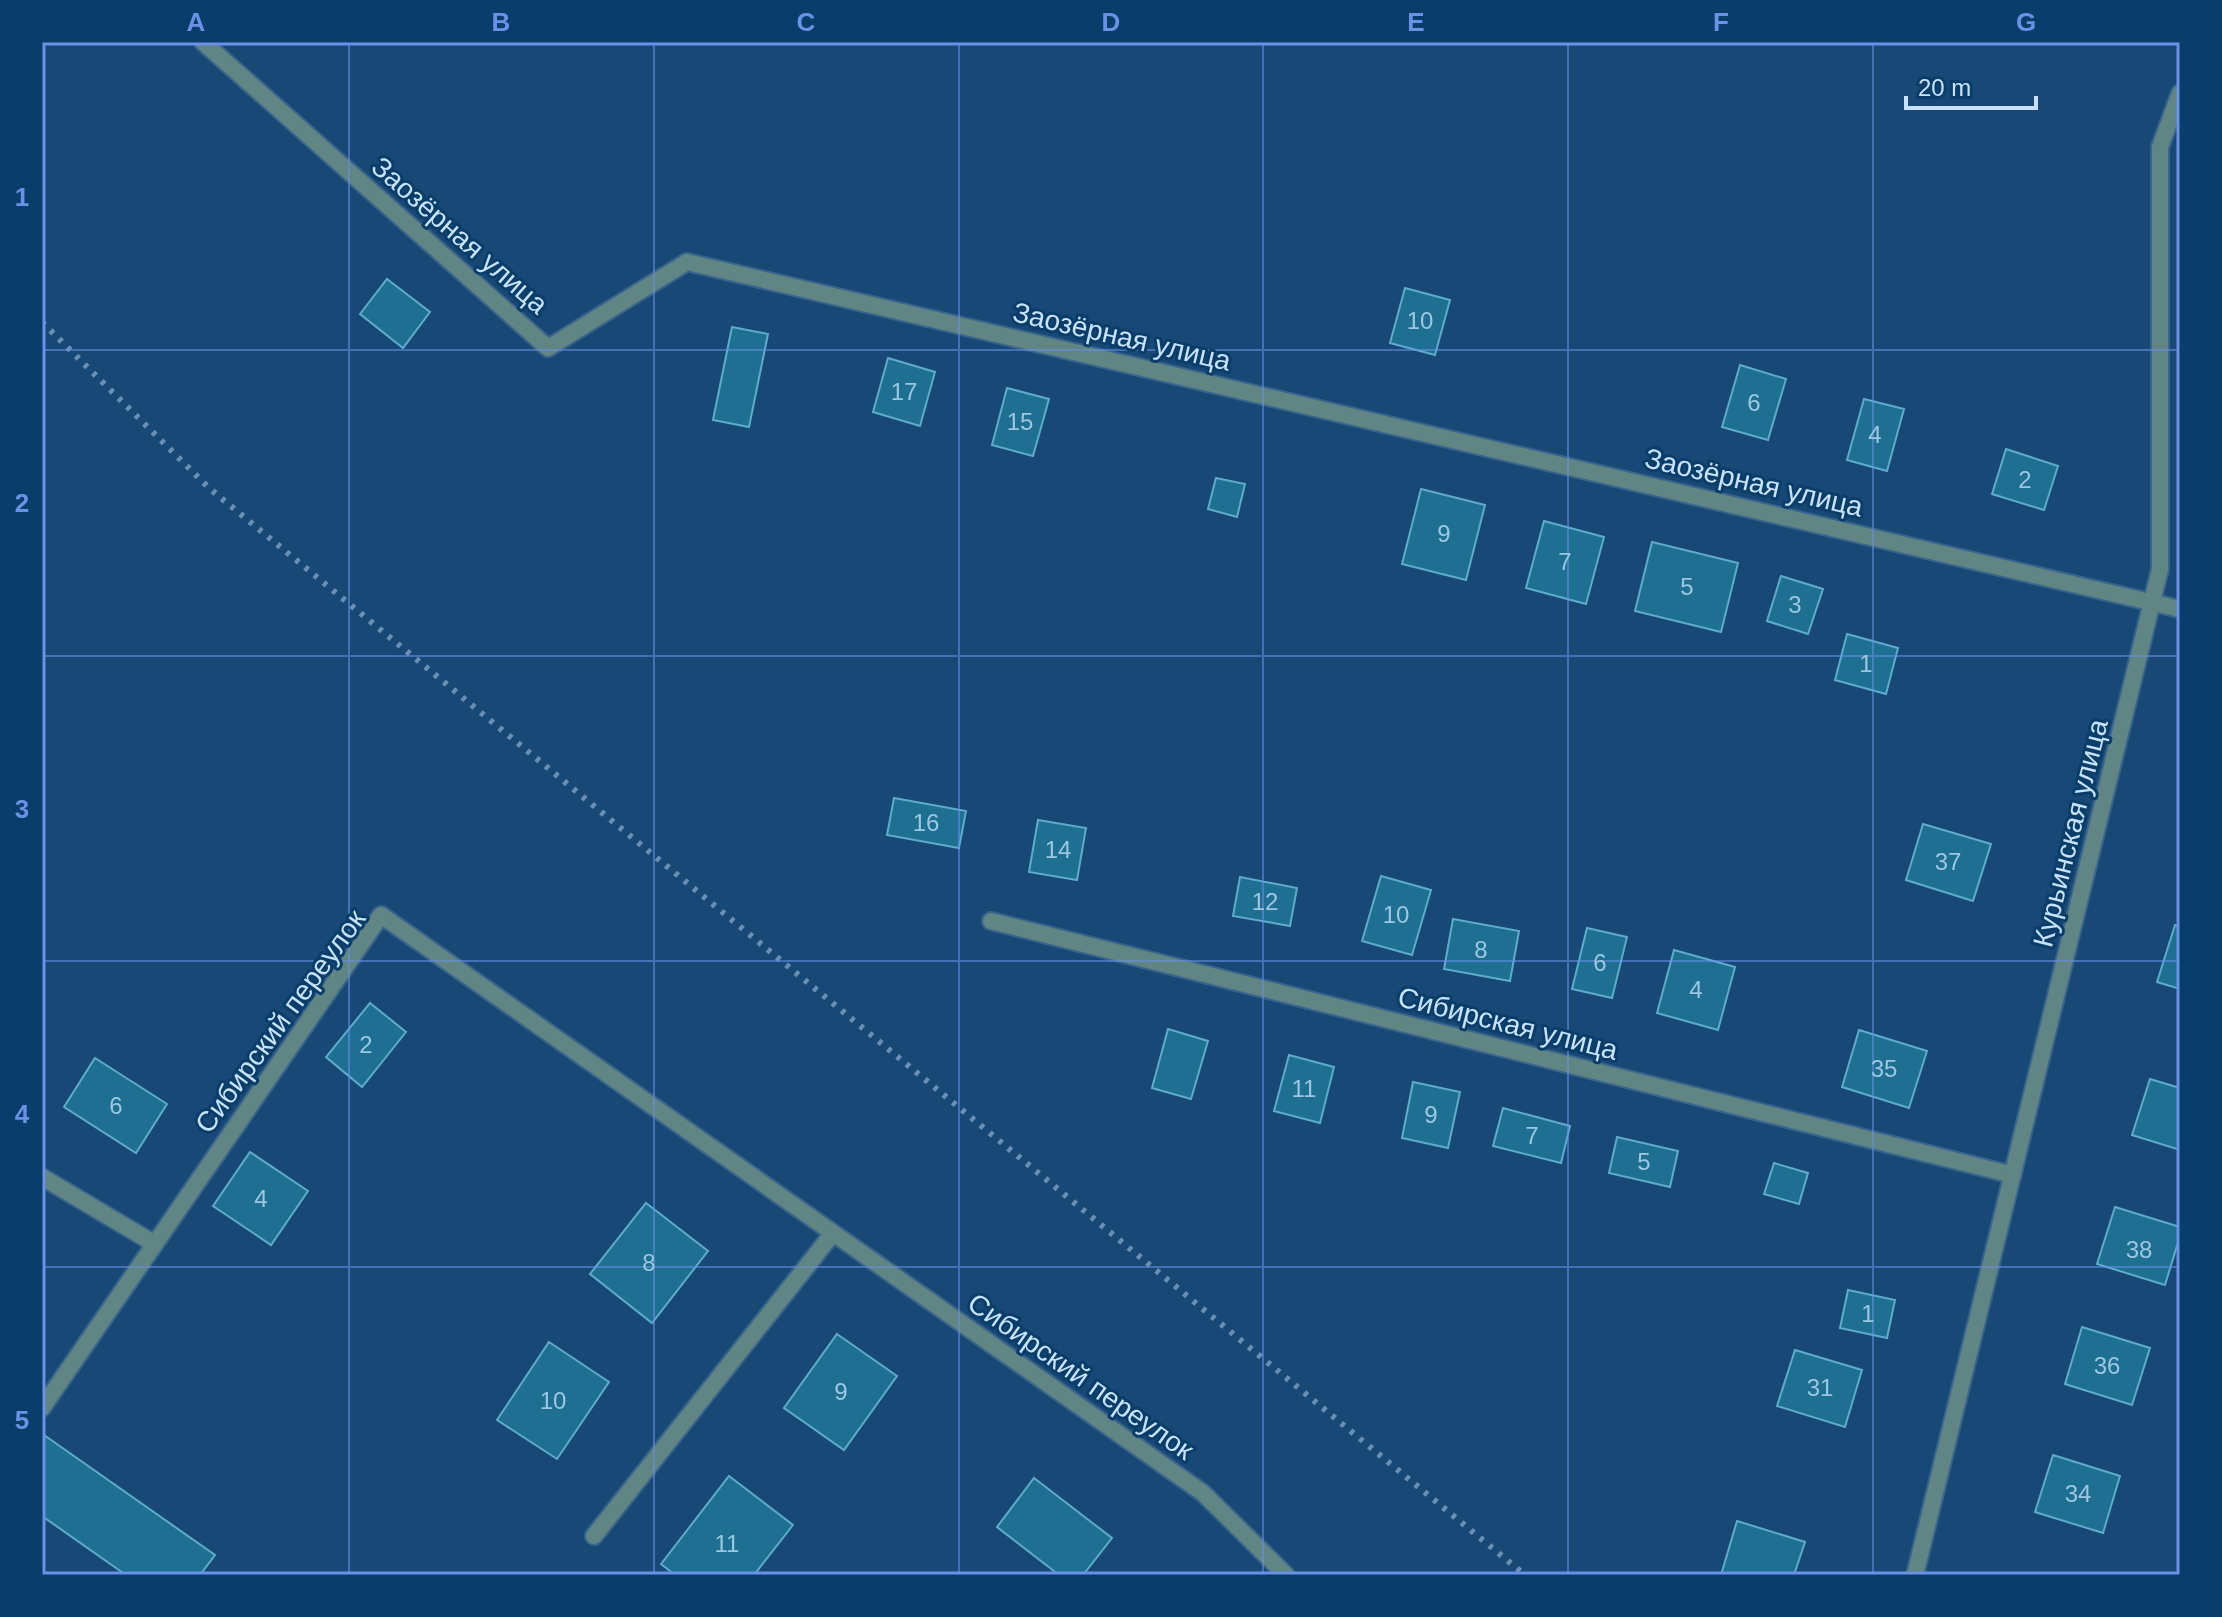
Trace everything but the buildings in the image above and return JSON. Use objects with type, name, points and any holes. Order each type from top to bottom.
[{"type":"street","name":"Заозёрная улица","points":[[203,42],[548,348],[687,262],[2154,601]]},
{"type":"street","name":"Курьинская улица","points":[[1915,1575],[2160,569],[2160,147],[2180,93]]},
{"type":"street","points":[[2154,601],[2180,609]]},
{"type":"street","name":"Сибирский переулок","points":[[42,1408],[381,915],[1203,1493],[1286,1575]]},
{"type":"street","name":"Сибирская улица","points":[[991,921],[2013,1175]]},
{"type":"street","points":[[42,1177],[155,1244]]},
{"type":"street","points":[[594,1536],[833,1233]]},
{"type":"railway","points":[[42,322],[209,488],[1525,1575]]}]
